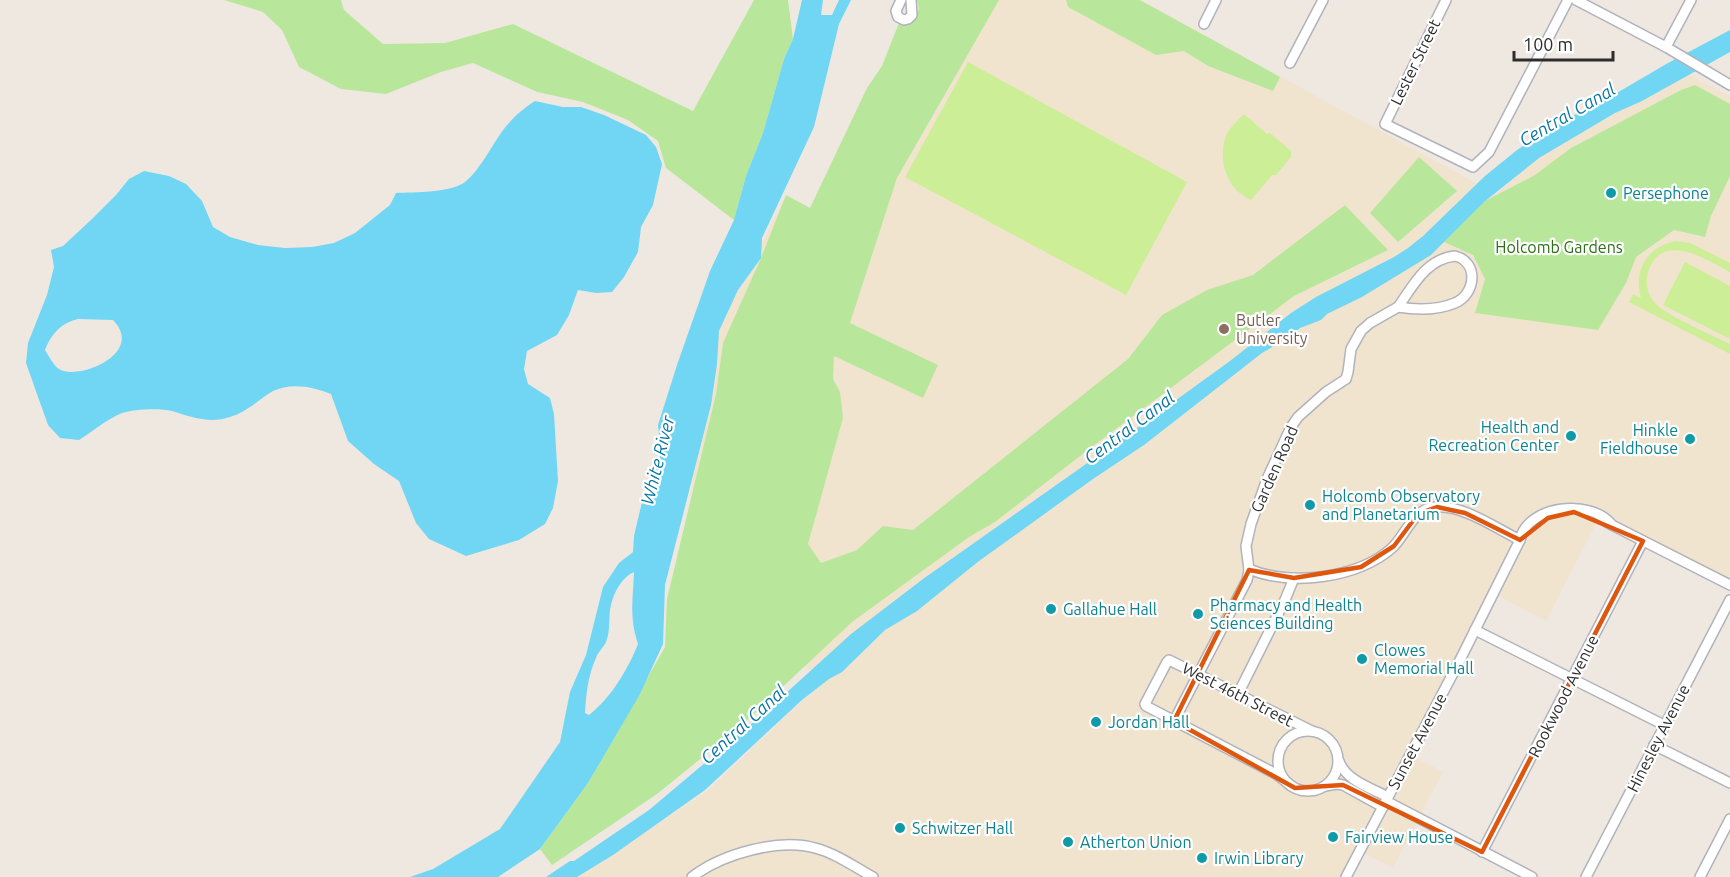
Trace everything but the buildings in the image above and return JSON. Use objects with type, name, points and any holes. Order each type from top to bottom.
[{"type":"street","points":[[901,0],[896,11],[898,17],[904,20],[912,15],[911,0]]},
{"type":"street","points":[[1204,24],[1216,0]]},
{"type":"street","points":[[1290,63],[1323,0]]},
{"type":"street","name":"Lester Street","points":[[1446,0],[1385,124],[1473,167],[1489,152],[1568,0]]},
{"type":"street","points":[[1576,0],[1666,47],[1730,85]]},
{"type":"street","points":[[1666,47],[1691,0]]},
{"type":"street","name":"Garden Road","points":[[1249,569],[1246,546],[1251,524],[1264,488],[1291,427],[1298,417],[1326,392],[1345,379],[1351,349],[1361,331],[1370,323],[1398,307],[1423,273],[1435,262],[1455,256],[1468,263],[1472,273],[1472,283],[1467,294],[1460,300],[1433,308],[1398,307]]},
{"type":"street","points":[[1174,721],[1246,582],[1249,569],[1273,577],[1294,578],[1349,571],[1374,561],[1397,543],[1417,515],[1432,507],[1455,509],[1520,540]]},
{"type":"street","name":"Sunset Avenue","points":[[1346,877],[1520,540],[1548,518],[1564,513],[1587,512],[1643,541]]},
{"type":"street","points":[[1643,541],[1730,585]]},
{"type":"street","name":"Rookwood Avenue","points":[[1482,852],[1643,541]]},
{"type":"street","points":[[1238,694],[1294,578]]},
{"type":"street","name":"Hinesley Avenue","points":[[1586,877],[1730,600]]},
{"type":"street","points":[[1475,630],[1664,725]]},
{"type":"street","name":"West 46th Street","points":[[1293,787],[1276,774],[1146,706],[1167,662],[1171,660],[1321,734],[1334,746],[1341,768],[1346,775],[1385,802]]},
{"type":"street","name":"West 46th Street","points":[[1312,731],[1293,734],[1280,748],[1278,766],[1286,782],[1293,787],[1308,791],[1325,786],[1343,785],[1385,802],[1532,877]]},
{"type":"street","points":[[1654,745],[1730,783]]},
{"type":"street","points":[[1325,786],[1336,772],[1338,758]]},
{"type":"street","points":[[1700,877],[1730,819]]},
{"type":"street","points":[[692,877],[712,863],[727,857],[776,845],[792,844],[820,849],[873,877]]},
{"type":"highlighted area","points":[[1437,507],[1465,513],[1520,540],[1548,518],[1574,512],[1643,541],[1482,852],[1343,785],[1295,788],[1174,721],[1249,570],[1294,578],[1361,567],[1394,546],[1418,514]]},
{"type":"shaded area","name":"Butler University","points":[[917,0],[1140,0],[1496,194],[1537,157],[1682,71],[1730,96],[1730,582],[1600,516],[1546,621],[1493,593],[1411,755],[1443,772],[1393,868],[1360,851],[1346,877],[577,877],[706,792],[803,700],[829,679],[667,599],[691,498],[693,468],[658,450],[786,195],[810,208],[867,88],[882,66],[899,23],[906,25],[913,20],[919,9]]},
{"type":"green space","points":[[224,0],[341,0],[344,10],[383,44],[445,43],[513,24],[693,111],[754,0],[788,0],[793,39],[784,59],[763,133],[746,176],[734,220],[666,168],[658,141],[628,120],[583,102],[537,92],[473,63],[441,72],[386,94],[341,89],[299,67],[282,30],[263,12]]},
{"type":"green space","points":[[917,0],[999,0],[897,178],[850,323],[938,365],[923,398],[834,356],[833,379],[840,392],[843,418],[808,544],[821,563],[857,550],[883,526],[913,530],[1128,359],[1162,315],[1207,290],[1253,275],[1345,205],[1388,250],[1294,296],[995,522],[969,537],[852,622],[741,726],[657,794],[552,865],[540,849],[588,783],[665,647],[667,599],[716,394],[723,343],[786,195],[810,208],[867,88],[882,66],[899,23],[906,25],[913,20],[919,9]]},
{"type":"green space","points":[[1066,0],[1140,0],[1280,77],[1273,91],[1208,66],[1184,51],[1156,55],[1068,7]]},
{"type":"green space","points":[[968,62],[1187,182],[1126,295],[905,177]]},
{"type":"green space","name":"Holcomb Gardens","points":[[1695,85],[1730,104],[1730,176],[1711,216],[1705,237],[1674,230],[1636,257],[1626,283],[1598,330],[1475,313],[1485,279],[1473,255],[1444,242],[1483,202],[1535,175],[1571,148],[1681,90]]},
{"type":"green space","points":[[1244,114],[1291,151],[1291,157],[1251,200],[1230,182],[1223,155],[1226,136]]},
{"type":"green space","points":[[1419,157],[1457,191],[1398,242],[1370,213]]},
{"type":"green space","points":[[1676,241],[1690,243],[1730,263],[1730,272],[1698,256],[1674,250],[1663,253],[1655,259],[1647,276],[1648,291],[1654,302],[1668,313],[1730,344],[1730,354],[1629,302],[1633,294],[1641,298],[1639,278],[1641,269],[1650,254],[1657,248]]},
{"type":"green space","points":[[1685,262],[1730,286],[1730,339],[1663,305]]},
{"type":"water","points":[[802,0],[823,0],[821,15],[832,15],[839,0],[851,0],[839,24],[814,127],[762,238],[761,258],[738,290],[719,331],[711,405],[665,585],[663,644],[640,694],[588,783],[540,849],[498,877],[410,877],[433,869],[500,829],[560,742],[570,692],[586,655],[603,587],[619,563],[633,552],[634,536],[642,502],[661,454],[658,425],[710,271],[734,220],[746,176],[763,133],[784,59],[793,39]],"holes":[[[634,572],[632,600],[638,644],[618,682],[605,700],[589,715],[585,713],[589,678],[597,656],[608,637],[612,600],[622,581]]]},
{"type":"water","points":[[1730,30],[1730,52],[1642,101],[1615,113],[1539,158],[1484,202],[1431,255],[1362,297],[1327,314],[1321,320],[1300,328],[1262,353],[1144,445],[979,561],[917,611],[885,630],[842,672],[802,700],[705,790],[613,855],[577,877],[546,877],[570,861],[574,861],[649,810],[763,714],[851,634],[923,579],[1154,416],[1291,313],[1316,297],[1408,248],[1485,176],[1517,150],[1559,122],[1598,104]]},
{"type":"water","points":[[535,101],[563,107],[581,107],[646,135],[656,147],[662,164],[653,205],[641,227],[638,252],[624,277],[612,292],[596,293],[578,290],[569,315],[557,335],[527,351],[524,369],[528,384],[550,398],[554,414],[558,481],[553,508],[545,524],[519,540],[466,556],[429,539],[416,523],[399,481],[374,464],[348,441],[331,394],[317,389],[295,386],[280,388],[236,415],[215,420],[201,419],[161,409],[122,413],[79,440],[60,438],[48,425],[26,363],[28,343],[47,295],[54,267],[51,250],[63,246],[116,195],[129,179],[144,171],[169,176],[186,184],[202,201],[213,227],[230,237],[258,245],[285,248],[334,243],[355,233],[390,205],[396,193],[442,190],[459,186],[465,182],[480,165],[509,123]],"holes":[[[78,319],[113,320],[121,332],[121,344],[115,354],[93,368],[68,372],[59,369],[45,350],[57,330],[67,323]]]},
{"type":"place","name":"Persephone","points":[[1611,193]]},
{"type":"place","name":"Butler University","points":[[1224,329]]},
{"type":"place","name":"Health and Recreation Center","points":[[1571,436]]},
{"type":"place","name":"Hinkle Fieldhouse","points":[[1690,439]]},
{"type":"place","name":"Holcomb Observatory and Planetarium","points":[[1310,505]]},
{"type":"place","name":"Gallahue Hall","points":[[1051,609]]},
{"type":"place","name":"Pharmacy and Health Sciences Building","points":[[1198,614]]},
{"type":"place","name":"Clowes Memorial Hall","points":[[1362,659]]},
{"type":"place","name":"Jordan Hall","points":[[1096,722]]},
{"type":"place","name":"Schwitzer Hall","points":[[900,828]]},
{"type":"place","name":"Fairview House","points":[[1333,837]]},
{"type":"place","name":"Atherton Union","points":[[1068,842]]},
{"type":"place","name":"Irwin Library","points":[[1202,858]]},
{"type":"water label","name":"Central Canal","points":[[1567,114]]},
{"type":"water label","name":"Central Canal","points":[[1129,427]]},
{"type":"water label","name":"White River","points":[[657,460]]},
{"type":"water label","name":"Central Canal","points":[[743,724]]}]
